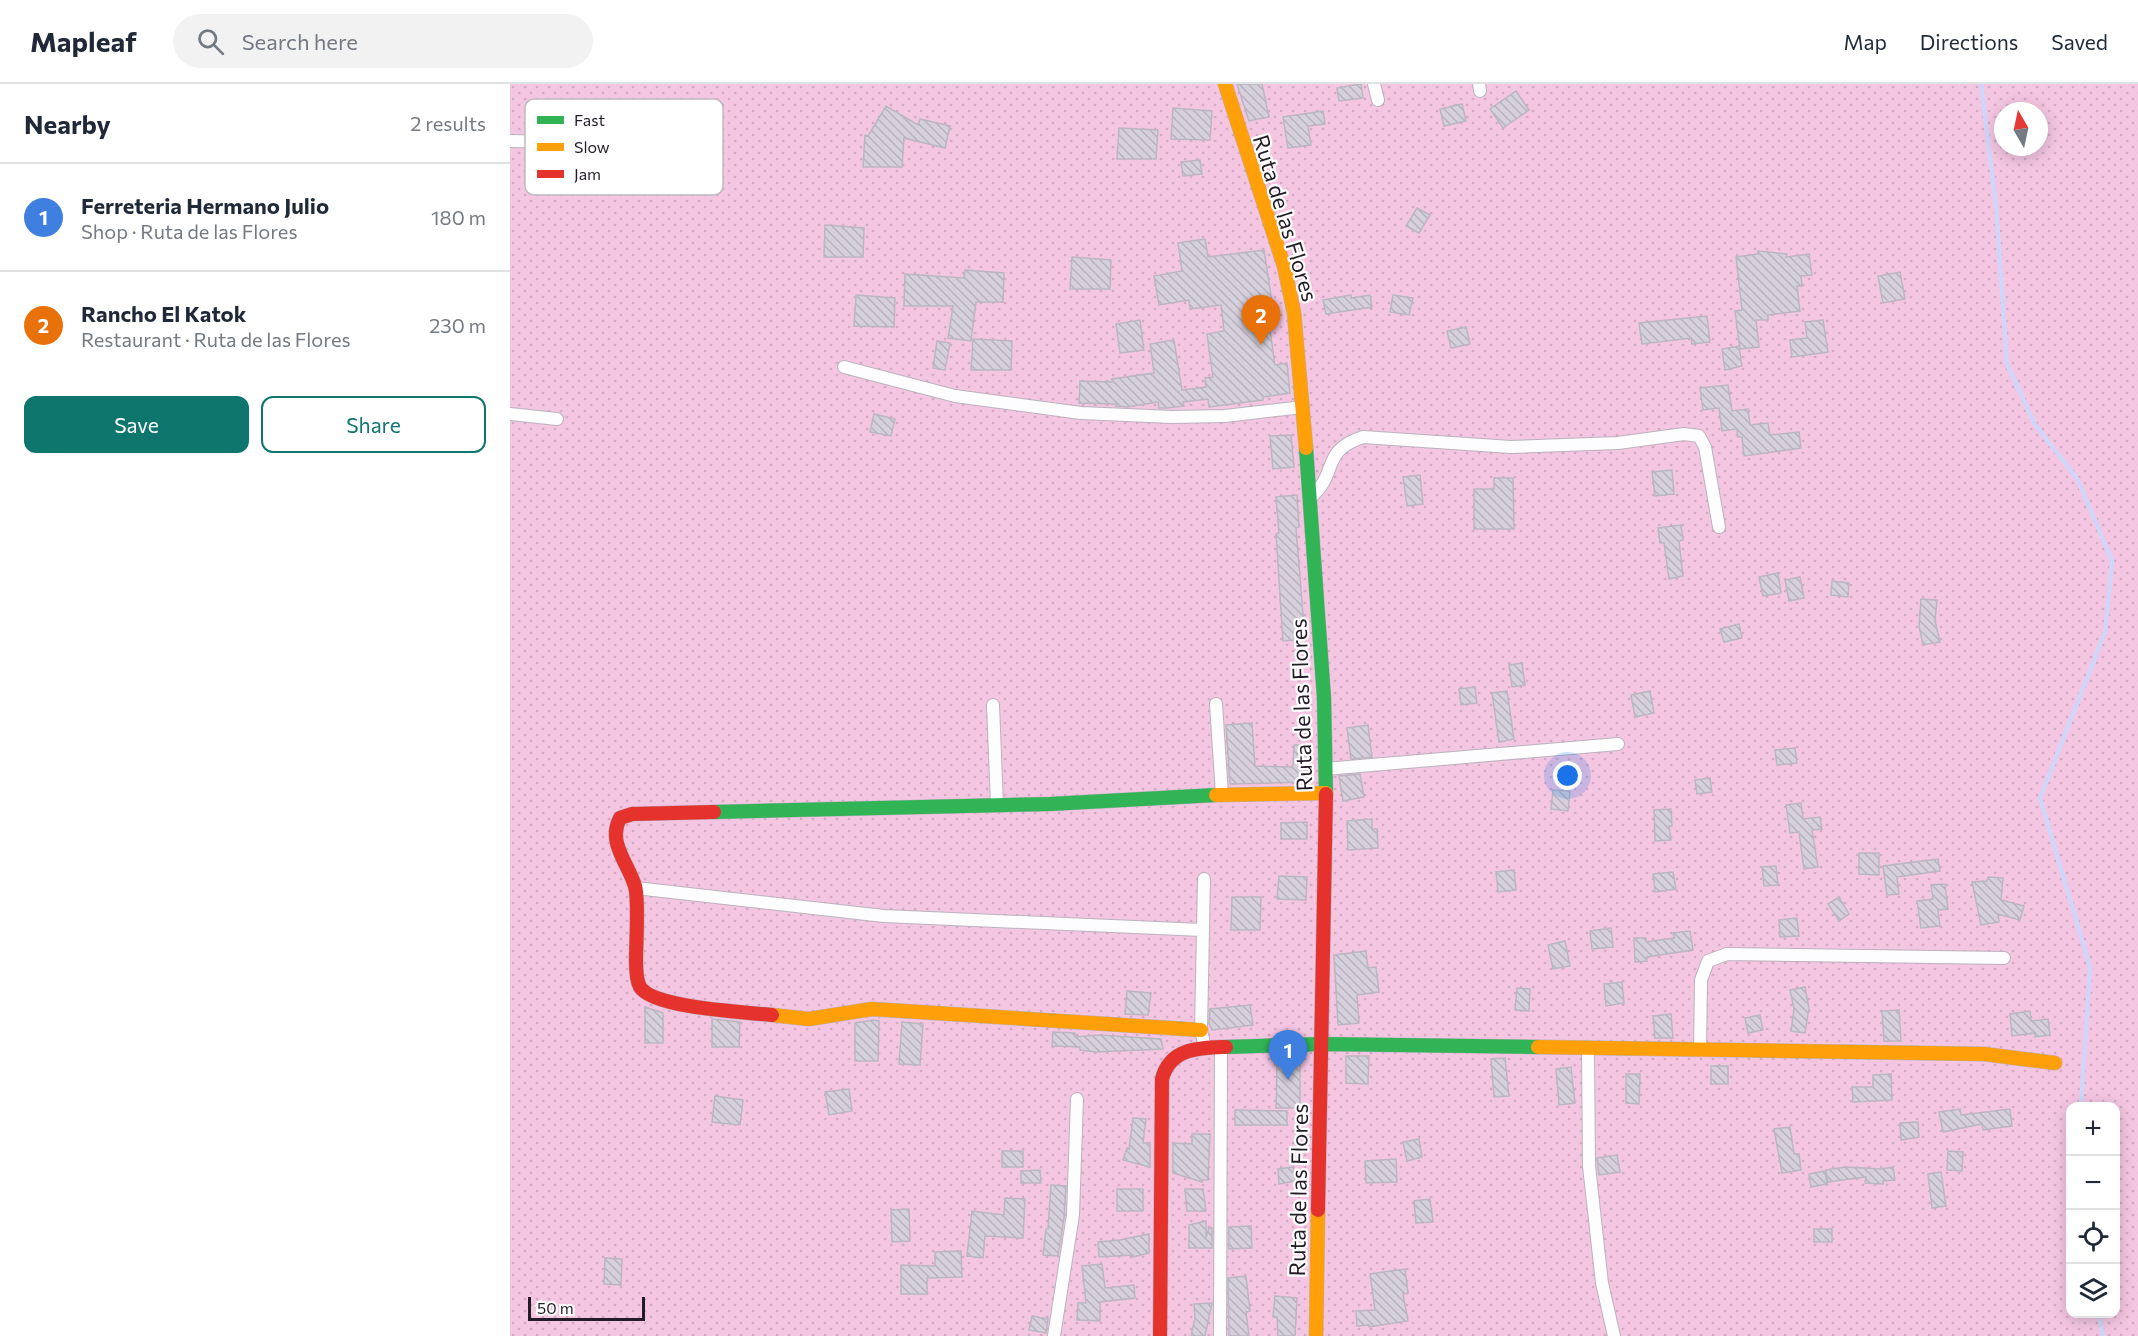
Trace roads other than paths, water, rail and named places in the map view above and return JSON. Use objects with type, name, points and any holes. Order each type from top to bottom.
[{"type":"street","name":"Ruta de las Flores","points":[[1225,84],[1284,266],[1294,313],[1311,497],[1324,698],[1326,793],[1316,1336]]},
{"type":"street","points":[[1374,84],[1378,100]]},
{"type":"street","points":[[510,141],[525,141]]},
{"type":"street","points":[[844,367],[956,396],[1081,412],[1172,417],[1225,416],[1303,407]]},
{"type":"street","points":[[510,414],[557,419]]},
{"type":"street","points":[[1311,497],[1319,490],[1336,452],[1348,442],[1363,437],[1511,447],[1618,443],[1684,434],[1699,436],[1705,447],[1719,527]]},
{"type":"street","points":[[1216,704],[1222,795]]},
{"type":"street","points":[[993,705],[997,805]]},
{"type":"street","points":[[1325,770],[1618,744]]},
{"type":"street","points":[[1201,1030],[872,1009],[848,1012],[828,1018],[809,1019],[669,1003],[649,996],[639,986],[636,969],[636,888],[615,840],[615,827],[620,818],[632,814],[997,805],[1326,793]]},
{"type":"street","points":[[1204,879],[1201,1030],[1205,1048]]},
{"type":"street","points":[[636,888],[884,916],[1202,930]]},
{"type":"street","points":[[1700,1050],[1701,980],[1708,961],[1727,954],[2004,958]]},
{"type":"street","points":[[1160,1336],[1162,1078],[1165,1067],[1171,1059],[1180,1054],[1205,1048],[1322,1044],[1984,1054],[2055,1063]]},
{"type":"street","points":[[1220,1336],[1221,1047]]},
{"type":"street","points":[[1588,1049],[1589,1166],[1602,1283],[1614,1336]]},
{"type":"street","points":[[1054,1336],[1072,1215],[1077,1099]]},
{"type":"waterway","points":[[1981,84],[1996,206],[2007,364],[2034,423],[2078,480],[2112,561],[2105,632],[2040,798],[2090,967],[2081,1102]]},
{"type":"waterway","points":[[2100,1318],[2103,1336]]},
{"type":"place","name":"Rancho El Katok","points":[[1261,345]]},
{"type":"place","name":"Ferreteria Hermano Julio","points":[[1288,1080]]}]
